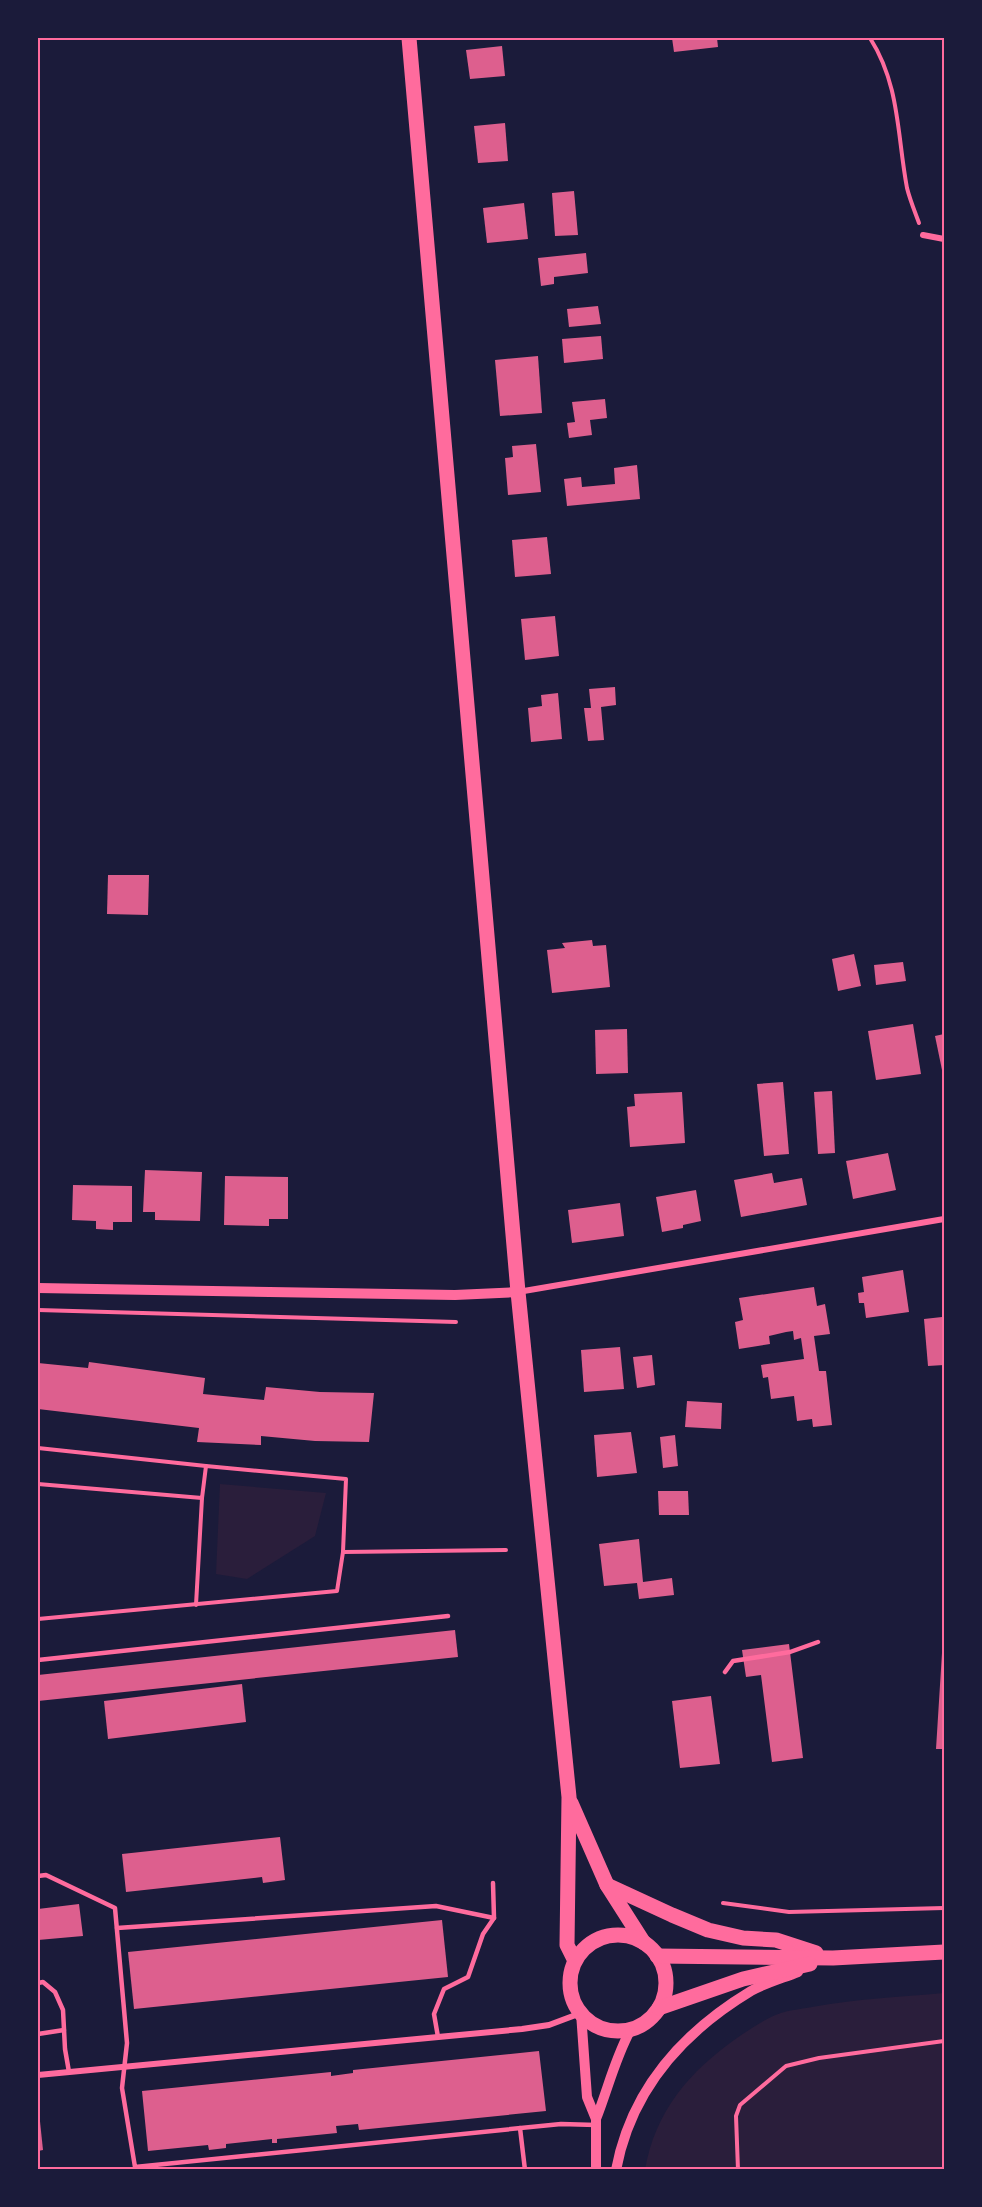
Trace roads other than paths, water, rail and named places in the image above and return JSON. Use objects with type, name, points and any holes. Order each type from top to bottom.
[{"type":"main road","points":[[409,38],[518,1292],[569,1797],[567,1945],[575,1961]]},
{"type":"main road","points":[[569,1797],[607,1885],[644,1943],[657,1956],[666,1976],[666,1987],[659,2008],[652,2017],[631,2029],[617,2031],[603,2029],[591,2023],[574,2003],[571,1992],[570,1981],[575,1961],[587,1947],[600,1939],[615,1936],[630,1937],[644,1943]]},
{"type":"main road","points":[[607,1885],[708,1930],[743,1938],[776,1940],[833,1958]]},
{"type":"main road","points":[[657,1956],[833,1958],[945,1952]]},
{"type":"main road","points":[[659,2008],[742,1979],[833,1958]]},
{"type":"street","points":[[923,235],[945,239]]},
{"type":"street","points":[[38,1288],[455,1295],[518,1292],[945,1219]]},
{"type":"street","points":[[616,2169],[627,2127],[643,2096],[656,2075],[687,2038],[752,1990],[833,1958]]},
{"type":"street","points":[[38,2075],[549,2025],[581,2013],[587,2097],[596,2122],[596,2169]]},
{"type":"street","points":[[596,2122],[621,2048],[631,2029]]},
{"type":"lane","points":[[38,1660],[448,1616]]},
{"type":"lane","points":[[725,1672],[734,1662],[790,1652],[818,1642]]},
{"type":"lane","points":[[38,1876],[46,1875],[115,1908],[127,2043],[122,2088],[135,2167],[596,2122]]},
{"type":"lane","points":[[438,2037],[434,2014],[444,1989],[468,1977],[483,1934],[494,1918],[493,1883]]},
{"type":"lane","points":[[117,1928],[436,1906],[494,1918]]},
{"type":"lane","points":[[38,1983],[43,1982],[55,1992],[63,2010],[69,2072]]},
{"type":"lane","points":[[38,2034],[64,2030]]},
{"type":"lane","points":[[520,2128],[525,2169]]}]
